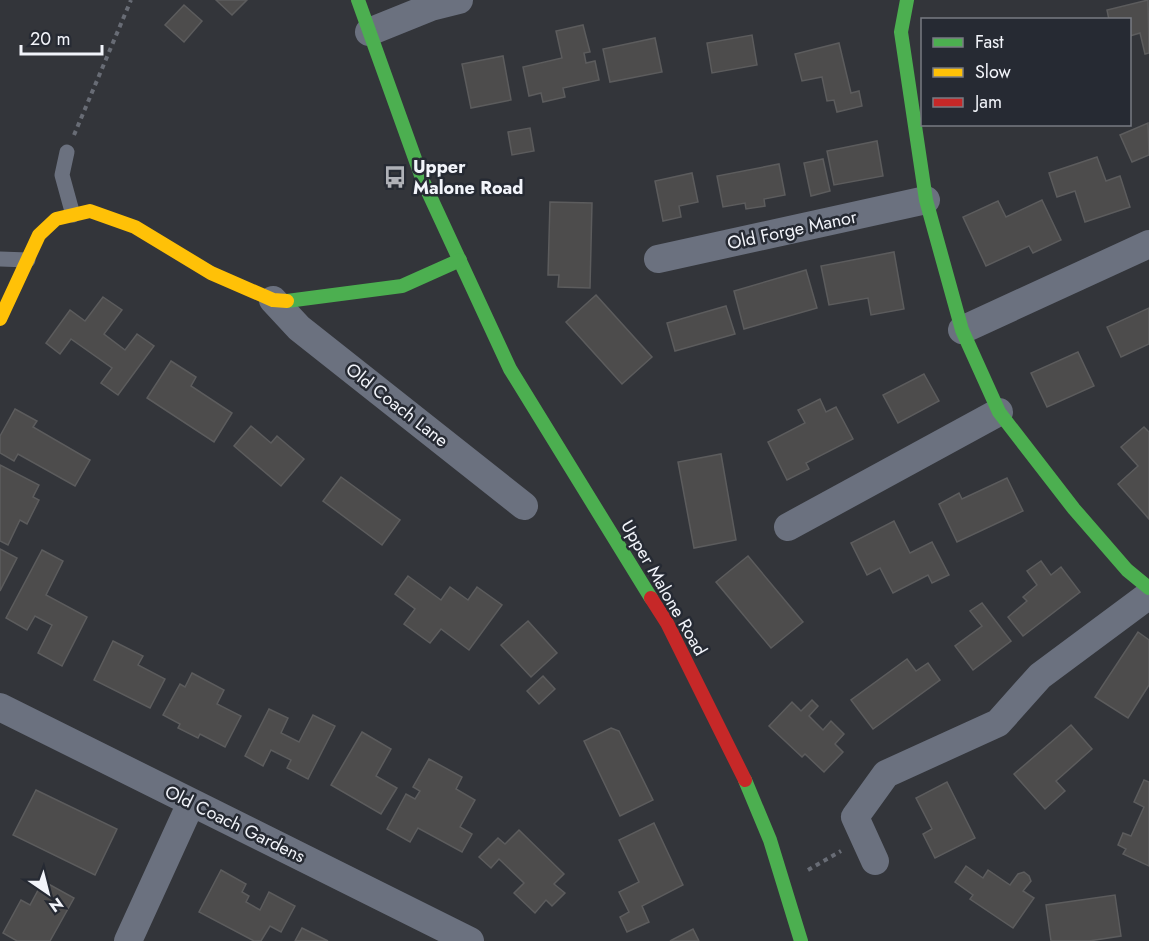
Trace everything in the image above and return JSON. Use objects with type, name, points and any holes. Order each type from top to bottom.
[{"type":"street","name":"Upper Malone Road","points":[[358,0],[423,181],[510,369],[667,623],[732,750],[770,840],[801,941]]},
{"type":"street","points":[[369,32],[431,7],[459,0]]},
{"type":"street","points":[[907,0],[901,32],[926,200],[962,330],[999,412],[1074,509],[1127,570],[1149,588]]},
{"type":"street","name":"Old Forge Manor","points":[[658,259],[926,200]]},
{"type":"street","name":"Old Coach Lane","points":[[73,215],[90,211],[135,227],[211,273],[273,300],[296,302],[402,286],[460,260]]},
{"type":"street","points":[[0,319],[39,236],[56,219],[73,215]]},
{"type":"street","points":[[962,330],[1149,244]]},
{"type":"street","name":"Old Coach Lane","points":[[273,300],[299,328],[524,506]]},
{"type":"street","points":[[788,527],[999,412]]},
{"type":"street","points":[[870,849],[855,817],[886,774],[998,723],[1040,676],[1149,595]]},
{"type":"street","name":"Old Coach Gardens","points":[[0,707],[470,941]]},
{"type":"street","points":[[128,941],[191,803]]},
{"type":"lane","points":[[66,152],[62,175],[73,215]]},
{"type":"lane","points":[[0,259],[28,260]]},
{"type":"path","points":[[66,152],[131,0]]},
{"type":"path","points":[[784,884],[870,849]]},
{"type":"building","points":[[216,0],[247,0],[232,15]]},
{"type":"building","points":[[1148,0],[1149,53],[1145,54],[1140,33],[1131,36],[1131,18],[1109,18],[1107,10]]},
{"type":"building","points":[[184,5],[202,21],[184,42],[165,25]]},
{"type":"building","points":[[583,25],[590,52],[584,53],[586,63],[595,61],[599,80],[563,88],[565,97],[543,102],[541,93],[529,96],[523,67],[562,58],[556,31]]},
{"type":"building","points":[[752,35],[757,65],[712,73],[707,43]]},
{"type":"building","points":[[655,38],[662,72],[610,82],[603,49]]},
{"type":"building","points":[[839,43],[851,93],[859,91],[862,106],[837,112],[834,100],[827,101],[822,77],[802,81],[795,54]]},
{"type":"building","points":[[503,56],[511,100],[471,108],[462,64]]},
{"type":"building","points":[[1148,123],[1149,155],[1132,162],[1120,135]]},
{"type":"building","points":[[530,128],[534,151],[512,155],[508,132]]},
{"type":"building","points":[[877,141],[883,176],[834,185],[827,151]]},
{"type":"building","points":[[1097,157],[1106,181],[1120,176],[1130,207],[1085,222],[1075,191],[1057,197],[1049,173]]},
{"type":"building","points":[[823,159],[830,191],[811,196],[804,163]]},
{"type":"building","points":[[779,164],[785,195],[764,199],[765,206],[746,209],[745,203],[723,207],[717,176]]},
{"type":"building","points":[[692,173],[698,202],[679,206],[681,217],[663,221],[655,181]]},
{"type":"building","points":[[1042,200],[1061,240],[1033,253],[1029,246],[986,266],[963,217],[998,201],[1006,217]]},
{"type":"building","points":[[550,202],[592,203],[590,288],[558,287],[559,275],[548,275]]},
{"type":"building","points":[[894,252],[904,309],[871,315],[868,298],[829,305],[821,266]]},
{"type":"building","points":[[806,270],[817,308],[744,329],[734,291]]},
{"type":"building","points":[[596,295],[652,357],[622,384],[566,322]]},
{"type":"building","points":[[103,297],[122,310],[104,334],[125,350],[137,334],[154,346],[118,395],[101,383],[112,368],[71,339],[60,354],[46,343],[70,310],[85,321]]},
{"type":"building","points":[[726,306],[735,334],[675,351],[667,323]]},
{"type":"building","points":[[1149,308],[1149,344],[1121,357],[1107,327]]},
{"type":"building","points":[[1078,352],[1094,386],[1047,407],[1031,373]]},
{"type":"building","points":[[171,361],[196,377],[191,386],[232,413],[214,442],[147,398]]},
{"type":"building","points":[[924,374],[939,401],[898,423],[883,395]]},
{"type":"building","points":[[820,399],[826,412],[836,407],[853,439],[806,463],[809,469],[787,480],[768,442],[805,423],[798,410]]},
{"type":"building","points":[[15,409],[37,421],[33,427],[90,460],[75,486],[18,454],[14,461],[0,453],[0,436]]},
{"type":"building","points":[[251,426],[271,443],[277,436],[304,459],[281,486],[234,446]]},
{"type":"building","points":[[1144,427],[1149,432],[1149,519],[1118,484],[1138,466],[1121,447]]},
{"type":"building","points":[[721,454],[736,540],[694,548],[678,462]]},
{"type":"building","points":[[0,465],[39,485],[33,497],[39,500],[27,524],[20,520],[8,545],[0,541]]},
{"type":"building","points":[[341,477],[400,520],[382,545],[323,501]]},
{"type":"building","points":[[1007,478],[1023,511],[957,542],[939,504],[959,493],[962,499]]},
{"type":"building","points":[[894,521],[910,553],[932,542],[949,575],[932,583],[928,575],[893,593],[880,568],[867,575],[851,543]]},
{"type":"building","points":[[0,549],[17,558],[0,591]]},
{"type":"building","points":[[42,550],[63,561],[46,595],[87,617],[62,666],[38,653],[52,625],[35,616],[27,630],[6,618]]},
{"type":"building","points":[[748,556],[803,622],[771,648],[716,582]]},
{"type":"building","points":[[1041,561],[1051,575],[1061,567],[1080,592],[1023,636],[1008,617],[1027,601],[1023,597],[1037,585],[1027,571]]},
{"type":"building","points":[[408,576],[441,600],[450,587],[468,600],[477,587],[502,605],[469,650],[441,629],[430,643],[404,624],[415,609],[395,594]]},
{"type":"building","points":[[982,603],[1011,641],[973,670],[955,646],[982,626],[970,611]]},
{"type":"building","points":[[528,621],[557,653],[531,677],[501,645]]},
{"type":"building","points":[[1138,632],[1149,640],[1149,685],[1128,718],[1095,697]]},
{"type":"building","points":[[113,641],[143,656],[138,665],[165,679],[150,708],[94,680]]},
{"type":"building","points":[[907,659],[916,671],[928,663],[940,680],[873,729],[851,700]]},
{"type":"building","points":[[192,673],[224,690],[217,704],[241,716],[225,747],[200,734],[198,738],[178,728],[180,724],[163,715],[180,684],[185,687]]},
{"type":"building","points":[[543,676],[555,689],[539,704],[527,691]]},
{"type":"building","points":[[812,700],[818,706],[809,716],[823,730],[831,721],[844,734],[835,744],[843,752],[824,772],[805,754],[802,757],[769,726],[792,702],[801,711]]},
{"type":"building","points":[[269,709],[288,718],[281,733],[299,742],[313,715],[335,726],[308,779],[287,768],[291,760],[271,750],[263,766],[245,756]]},
{"type":"building","points":[[1071,725],[1092,749],[1056,781],[1065,791],[1045,809],[1014,774]]},
{"type":"building","points":[[611,728],[619,731],[653,800],[620,816],[584,741]]},
{"type":"building","points":[[362,732],[391,749],[376,776],[397,788],[381,814],[331,785]]},
{"type":"building","points":[[429,759],[462,777],[456,789],[475,800],[460,827],[472,834],[462,852],[418,828],[410,842],[387,829],[406,794],[415,799],[420,791],[413,787]]},
{"type":"building","points":[[1144,780],[1149,782],[1149,866],[1123,854],[1126,849],[1118,845],[1123,833],[1131,836],[1144,807],[1134,802]]},
{"type":"building","points":[[947,782],[975,838],[935,858],[923,834],[932,829],[916,798]]},
{"type":"building","points":[[36,790],[117,829],[95,875],[13,835]]},
{"type":"building","points":[[654,823],[683,885],[642,906],[649,922],[627,932],[620,917],[629,912],[619,892],[639,882],[619,840]]},
{"type":"building","points":[[519,830],[564,874],[554,884],[565,893],[552,906],[546,900],[535,913],[514,893],[524,883],[499,859],[491,868],[479,857],[498,838],[505,844]]},
{"type":"building","points":[[966,866],[983,878],[988,870],[1010,885],[1018,874],[1024,872],[1029,876],[1031,881],[1023,891],[1034,898],[1013,928],[970,899],[973,895],[955,882]]},
{"type":"building","points":[[221,870],[246,884],[242,892],[249,896],[246,902],[260,910],[269,892],[295,906],[281,932],[270,926],[261,941],[254,941],[199,912]]},
{"type":"building","points":[[43,881],[74,898],[50,941],[17,941],[3,933],[21,900],[30,905]]},
{"type":"building","points":[[1115,895],[1121,936],[1089,941],[1051,941],[1046,905]]},
{"type":"building","points":[[302,928],[328,941],[295,941]]},
{"type":"building","points":[[693,929],[699,941],[670,941]]},
{"type":"traffic: fast","points":[[358,0],[423,181],[510,369],[651,598]]},
{"type":"traffic: fast","points":[[907,0],[901,32],[926,200],[962,330],[999,412],[1074,509],[1127,570],[1149,588]]},
{"type":"traffic: fast","points":[[287,301],[402,286],[460,260]]},
{"type":"traffic: fast","points":[[745,780],[770,840],[801,941]]},
{"type":"traffic: slow","points":[[0,319],[39,235],[56,219],[90,211],[135,227],[211,273],[273,300],[287,301]]},
{"type":"traffic: jam","points":[[651,598],[667,623],[745,780]]},
{"type":"place","name":"Upper Malone Road","points":[[395,177]]}]
